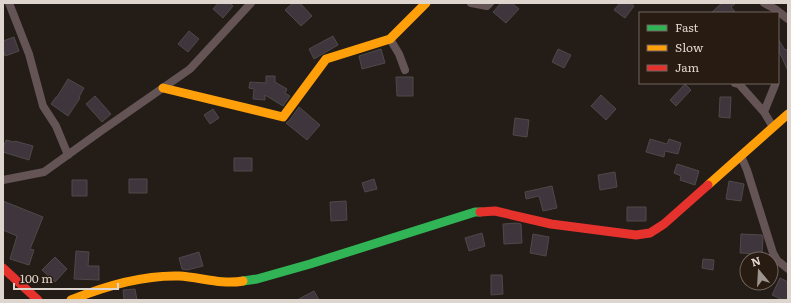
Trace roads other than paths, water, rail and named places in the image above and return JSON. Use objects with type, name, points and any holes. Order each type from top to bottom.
[{"type":"street","points":[[3,180],[44,172],[190,69],[251,3]]},
{"type":"street","points":[[163,88],[282,118],[326,59],[390,39],[426,3]]},
{"type":"street","points":[[471,3],[487,6],[490,3]]},
{"type":"street","points":[[764,3],[778,12]]},
{"type":"street","points":[[7,5],[29,54],[43,106],[56,126],[68,155]]},
{"type":"street","points":[[779,13],[788,19]]},
{"type":"street","points":[[390,39],[399,54],[405,70]]},
{"type":"street","points":[[739,84],[764,112],[773,127]]},
{"type":"street","points":[[764,112],[775,85]]},
{"type":"street","points":[[71,300],[124,282],[149,277],[179,276],[233,283],[257,279],[310,264],[475,212],[495,211],[551,224],[636,236],[650,233],[664,224],[788,114]]},
{"type":"street","points":[[741,156],[747,170],[773,253],[777,260],[788,269]]},
{"type":"street","points":[[3,268],[38,300]]}]
